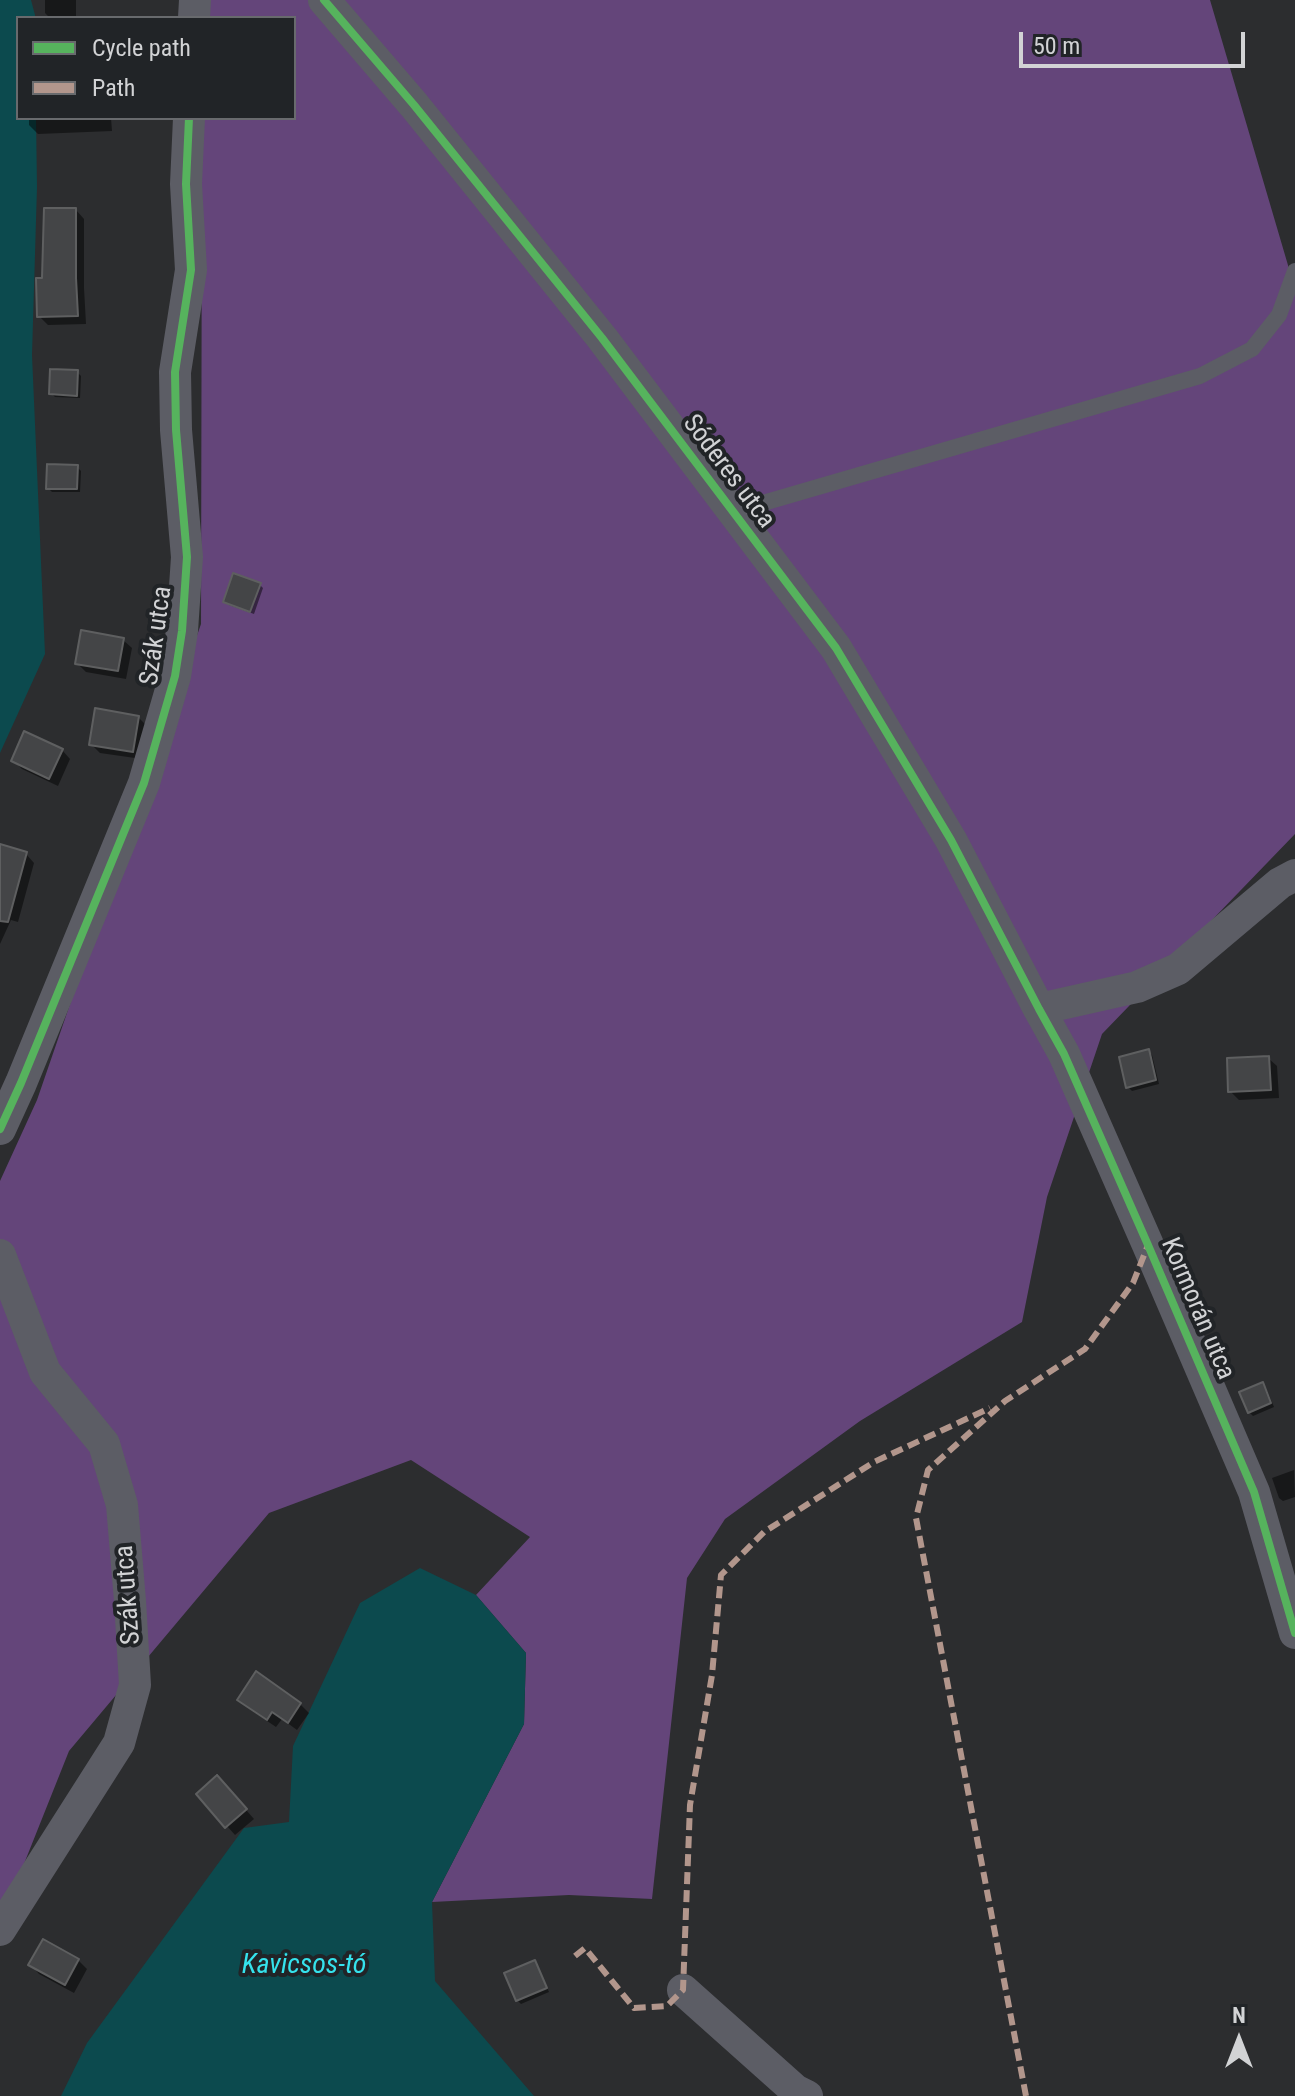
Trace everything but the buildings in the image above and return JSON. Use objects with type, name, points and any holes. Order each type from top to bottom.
[{"type":"street","name":"Sóderes utca","points":[[324,0],[414,105],[602,338],[836,648],[951,840],[1039,1009]]},
{"type":"street","name":"Szák utca","points":[[0,1129],[144,783],[175,676],[182,631],[187,557],[176,430],[175,372],[191,270],[186,184],[189,120]]},
{"type":"street","points":[[1039,1009],[1137,987],[1178,969],[1280,883],[1295,875]]},
{"type":"street","name":"Kormorán utca","points":[[1039,1009],[1064,1054],[1254,1492],[1295,1633]]},
{"type":"street","name":"Szák utca","points":[[0,1255],[45,1372],[104,1444],[122,1505],[135,1685],[119,1743],[0,1930]]},
{"type":"street","points":[[683,1990],[795,2090],[807,2096]]},
{"type":"lane","points":[[732,512],[1200,376],[1252,349],[1279,315],[1295,271]]},
{"type":"shaded area","points":[[203,0],[1210,0],[1295,289],[1295,834],[1102,1034],[1047,1197],[1022,1322],[860,1421],[725,1519],[687,1578],[652,1899],[569,1895],[432,1902],[524,1724],[526,1653],[476,1595],[530,1537],[411,1460],[269,1513],[69,1751],[0,1924],[0,1181],[37,1100],[201,624],[202,120],[296,120],[296,16],[203,16]]},
{"type":"water","points":[[0,0],[31,0],[35,16],[16,16],[16,120],[36,120],[32,355],[45,654],[0,753]]},
{"type":"water","name":"Kavicsos-tó","points":[[420,1568],[476,1595],[526,1653],[524,1724],[432,1902],[435,1981],[534,2096],[61,2096],[87,2043],[244,1828],[289,1822],[293,1746],[360,1603]]},
{"type":"marked path","points":[[1026,2096],[916,1518],[928,1470],[1005,1401],[1085,1349],[1133,1283],[1148,1245]]},
{"type":"marked path","points":[[575,1956],[585,1948],[634,2008],[667,2006],[683,1990],[690,1805],[712,1675],[721,1575],[764,1532],[874,1462],[990,1408]]},
{"type":"cycle path","points":[[324,0],[414,105],[602,338],[836,648],[951,840],[1064,1054],[1148,1245],[1254,1492],[1295,1633]]},
{"type":"cycle path","points":[[0,1129],[144,783],[175,676],[182,631],[187,557],[176,430],[175,372],[191,270],[186,184],[189,120]]}]
